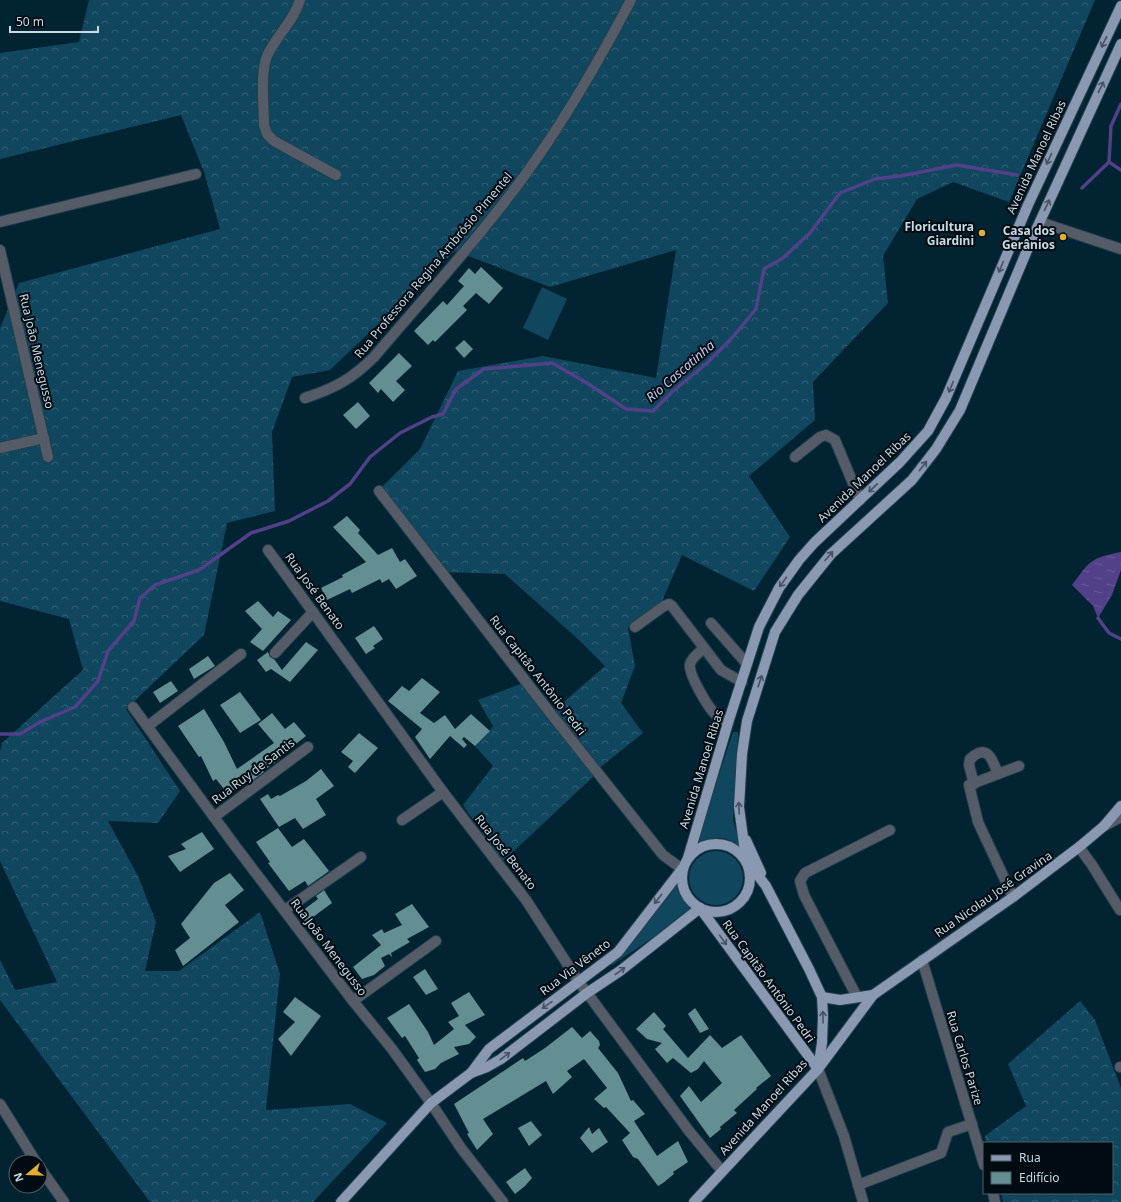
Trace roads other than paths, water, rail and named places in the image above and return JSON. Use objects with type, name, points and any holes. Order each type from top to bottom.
[{"type":"main road","name":"Avenida Manoel Ribas","points":[[688,858],[728,723],[759,627],[779,588],[798,560],[900,462],[928,431],[946,398],[1016,231],[1121,6]]},
{"type":"main road","name":"Avenida Manoel Ribas","points":[[766,886],[746,860],[738,807],[739,784],[747,721],[775,632],[798,595],[831,554],[912,480],[936,449],[960,410],[1031,241],[1121,44]]},
{"type":"main road","points":[[1028,205],[1030,214],[1040,222]]},
{"type":"main road","points":[[1016,231],[1026,233],[1031,241]]},
{"type":"main road","name":"Rua Nicolau José Gravina","points":[[818,1069],[873,995],[1013,897],[1079,847],[1104,826],[1121,806]]},
{"type":"main road","name":"Avenida Manoel Ribas","points":[[694,1202],[818,1069],[822,1043],[824,1016],[822,997],[766,886],[741,827]]},
{"type":"main road","points":[[717,843],[734,848],[746,860],[750,871],[750,882],[747,893],[741,902],[732,909],[721,912],[710,912],[700,908],[690,901],[684,892],[681,880],[682,869],[688,858],[695,850],[706,845],[717,843]]},
{"type":"main road","name":"Rua Via Vêneto","points":[[341,1202],[431,1103],[470,1073],[489,1049],[618,952],[682,869]]},
{"type":"main road","name":"Rua Via Vêneto","points":[[470,1073],[487,1067],[501,1059],[588,993],[620,971],[700,908]]},
{"type":"main road","name":"Rua Capitão Antônio Pedri","points":[[700,908],[818,1069]]},
{"type":"main road","name":"Rua Nicolau José Gravina","points":[[822,997],[840,1000],[873,995]]},
{"type":"street","points":[[300,0],[291,19],[267,56],[263,80],[264,125],[267,134],[274,141],[336,175]]},
{"type":"street","name":"Rua Professora Regina Ambrósio Pimentel","points":[[305,398],[328,390],[344,382],[361,370],[374,357],[496,214],[555,132],[607,45],[631,0]]},
{"type":"street","points":[[0,222],[196,174]]},
{"type":"street","points":[[1040,222],[1121,249]]},
{"type":"street","name":"Rua João Menegusso","points":[[0,250],[48,457]]},
{"type":"street","points":[[795,457],[820,437],[826,435],[835,440],[860,500]]},
{"type":"street","points":[[0,448],[44,438]]},
{"type":"street","name":"Rua Capitão Antônio Pedri","points":[[378,491],[551,714],[663,855],[682,869]]},
{"type":"street","name":"Rua José Benato","points":[[268,550],[443,792],[526,900],[579,982],[689,1131],[722,1171]]},
{"type":"street","points":[[635,627],[669,604],[721,670],[742,682]]},
{"type":"street","points":[[275,653],[313,612]]},
{"type":"street","points":[[711,623],[747,664]]},
{"type":"street","points":[[704,648],[692,659],[690,666],[691,674],[711,709],[728,723]]},
{"type":"street","points":[[148,726],[241,654]]},
{"type":"street","name":"Rua João Menegusso","points":[[133,707],[353,1001],[392,1049],[461,1148],[503,1202]]},
{"type":"street","name":"Rua Ruy de Santis","points":[[214,816],[308,747]]},
{"type":"street","points":[[974,784],[969,765],[970,759],[976,754],[985,752],[990,755],[998,774]]},
{"type":"street","points":[[1013,897],[978,822],[969,785],[1019,766]]},
{"type":"street","points":[[402,820],[443,792]]},
{"type":"street","points":[[1104,826],[1121,817]]},
{"type":"street","points":[[857,997],[804,895],[800,881],[804,873],[890,830]]},
{"type":"street","points":[[1079,847],[1092,864],[1120,910]]},
{"type":"street","points":[[285,910],[361,857]]},
{"type":"street","points":[[353,1001],[436,941]]},
{"type":"street","name":"Rua Carlos Parize","points":[[922,960],[983,1162]]},
{"type":"street","points":[[818,1069],[844,1136],[863,1202]]},
{"type":"street","points":[[0,1104],[31,1154]]},
{"type":"street","points":[[858,1185],[941,1152],[948,1132],[972,1124]]},
{"type":"street","points":[[48,1179],[64,1202]]},
{"type":"water","points":[[1121,552],[1121,570],[1112,595],[1098,618],[1093,606],[1072,585],[1092,562],[1103,556]]},
{"type":"waterway","name":"Rio Cascatinha","points":[[1082,188],[1109,162],[1111,126],[1121,104]]},
{"type":"waterway","points":[[1109,162],[1121,170]]},
{"type":"waterway","name":"Rio Cascatinha","points":[[0,734],[20,734],[40,722],[75,707],[98,681],[108,651],[134,621],[140,598],[155,585],[199,570],[251,533],[289,521],[328,501],[350,484],[370,457],[400,433],[432,417],[443,414],[456,389],[484,369],[552,363],[587,383],[626,409],[653,411],[672,392],[706,364],[732,338],[756,309],[764,269],[783,258],[810,233],[840,193],[875,179],[900,176],[957,165],[1017,175]]},
{"type":"waterway","points":[[1098,618],[1109,633],[1121,639]]},
{"type":"place","name":"Floricultura Giardini","points":[[982,233]]},
{"type":"place","name":"Casa dos Gerânios","points":[[1063,237]]}]
